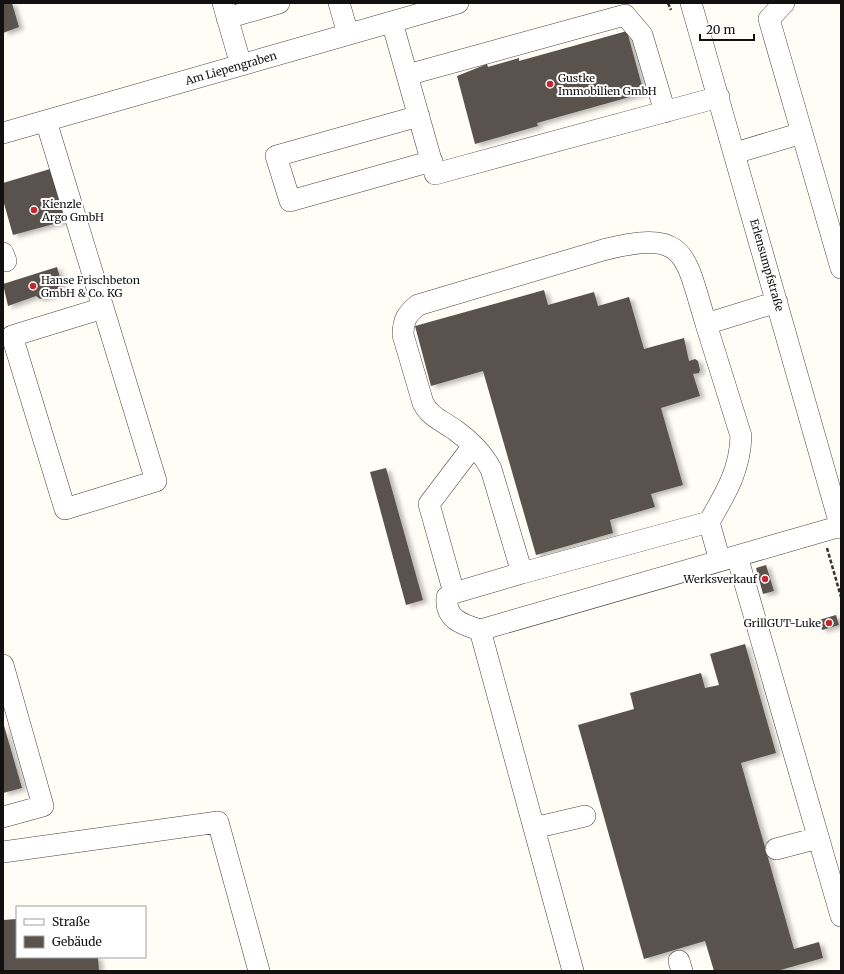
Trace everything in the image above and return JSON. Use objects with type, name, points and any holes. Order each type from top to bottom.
[{"type":"street","points":[[241,65],[225,11],[279,3]]},
{"type":"street","points":[[339,3],[348,34]]},
{"type":"street","name":"Am Liepengraben","points":[[3,133],[458,3]]},
{"type":"street","name":"Erlensumpfstraße","points":[[691,3],[841,527]]},
{"type":"street","points":[[784,3],[769,20],[841,268]]},
{"type":"street","points":[[407,75],[625,15],[642,35],[665,112]]},
{"type":"street","points":[[392,22],[435,174],[719,97]]},
{"type":"street","points":[[419,116],[276,156],[290,201],[432,161]]},
{"type":"street","points":[[46,121],[156,481],[65,509],[12,336],[103,308]]},
{"type":"street","points":[[735,153],[802,133]]},
{"type":"street","points":[[522,573],[487,460],[474,446],[455,430],[433,417],[426,410],[403,335],[403,324],[408,314],[418,305],[602,250],[648,241],[668,244],[681,253],[688,264],[741,436],[737,469],[709,522],[454,593],[447,597],[448,612],[460,623],[480,630],[841,527]]},
{"type":"street","points":[[706,324],[777,302]]},
{"type":"street","points":[[454,593],[430,504],[474,446]]},
{"type":"street","points":[[709,522],[729,558],[818,838],[841,916]]},
{"type":"street","points":[[480,630],[573,971]]},
{"type":"street","points":[[3,666],[43,806],[3,817]]},
{"type":"street","points":[[534,828],[585,816]]},
{"type":"street","points":[[3,852],[218,822],[259,971]]},
{"type":"street","points":[[776,849],[818,838]]},
{"type":"building","points":[[3,3],[12,3],[19,27],[3,33]]},
{"type":"building","name":"Gustke Immobilien GmbH","points":[[627,31],[644,93],[537,123],[538,126],[475,144],[457,76],[487,64],[488,67],[519,58],[519,61]]},
{"type":"building","name":"Kienzle Argo GmbH","points":[[50,169],[65,221],[13,235],[3,200],[3,183]]},
{"type":"building","name":"Hanse Frischbeton GmbH & Co. KG","points":[[57,267],[63,288],[52,291],[53,295],[40,299],[36,296],[8,306],[3,284]]},
{"type":"building","points":[[544,290],[548,305],[594,292],[598,306],[629,297],[644,349],[684,338],[689,361],[695,359],[698,361],[700,370],[699,373],[693,374],[700,396],[661,408],[683,485],[651,494],[655,507],[610,520],[613,533],[536,555],[483,371],[431,386],[415,326]]},
{"type":"building","points":[[386,468],[423,600],[406,605],[370,472]]},
{"type":"building","name":"Werksverkauf","points":[[766,565],[774,591],[763,594],[756,568]]},
{"type":"building","name":"GrillGUT-Luke","points":[[836,615],[839,625],[822,630],[819,620]]},
{"type":"building","points":[[745,644],[776,753],[741,763],[794,949],[819,942],[823,958],[777,971],[714,971],[705,941],[644,959],[578,725],[634,709],[630,693],[701,673],[705,688],[719,685],[710,654]]},
{"type":"building","points":[[3,722],[22,788],[3,793]]},
{"type":"building","points":[[16,919],[16,958],[98,958],[99,971],[3,971],[3,920]]},
{"type":"place","name":"Gustke Immobilien GmbH","points":[[550,84]]},
{"type":"place","name":"Kienzle Argo GmbH","points":[[34,210]]},
{"type":"place","name":"Hanse Frischbeton GmbH & Co. KG","points":[[33,286]]},
{"type":"place","name":"Werksverkauf","points":[[765,579]]},
{"type":"place","name":"GrillGUT-Luke","points":[[829,623]]}]
